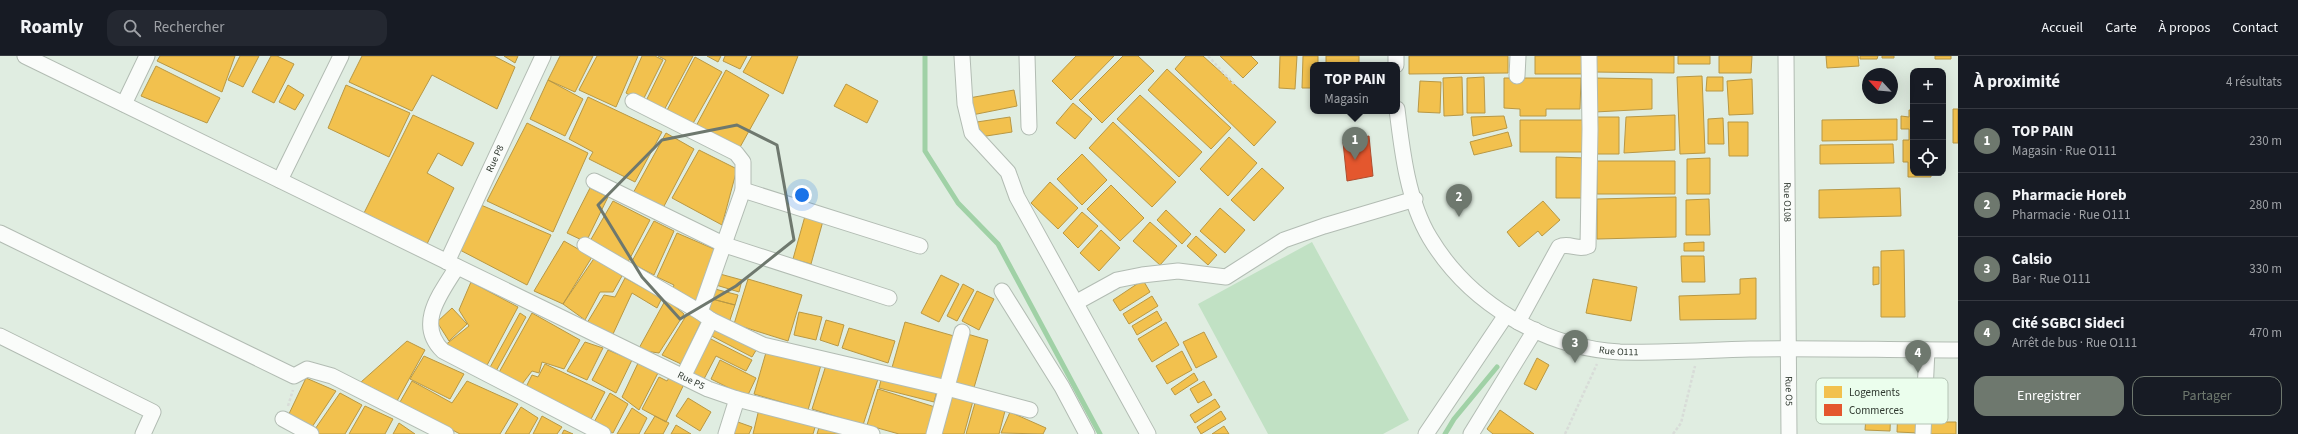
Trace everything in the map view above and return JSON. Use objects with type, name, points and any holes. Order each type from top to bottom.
[{"type":"street","name":"Rue P5","points":[[25,56],[520,298],[684,375],[708,388],[737,399],[872,434]]},
{"type":"street","points":[[124,104],[147,56]]},
{"type":"street","points":[[280,180],[341,56]]},
{"type":"street","name":"Rue P8","points":[[543,56],[430,315],[436,344],[449,355],[603,434]]},
{"type":"street","points":[[962,56],[965,104],[972,133],[1008,172],[1017,197],[1077,302],[1148,434]]},
{"type":"street","points":[[1027,56],[1029,127]]},
{"type":"street","points":[[1517,76],[1518,56]]},
{"type":"street","points":[[1426,434],[1512,319],[1559,247],[1564,244],[1584,248],[1588,246],[1590,129],[1589,56]]},
{"type":"street","name":"Rue O108","points":[[1786,56],[1789,349]]},
{"type":"street","points":[[633,101],[736,153],[743,162],[743,190],[725,244],[716,263],[705,316],[684,375]]},
{"type":"street","name":"Rue O111","points":[[1398,114],[1402,153],[1415,199],[1430,238],[1449,264],[1490,306],[1535,330],[1562,340],[1619,352],[1789,349],[1958,350]]},
{"type":"street","points":[[594,181],[725,244],[889,298]]},
{"type":"street","points":[[743,190],[920,246]]},
{"type":"street","points":[[1077,302],[1117,280],[1142,275],[1178,271],[1226,277],[1284,240],[1324,226],[1415,199]]},
{"type":"street","points":[[0,233],[294,376],[307,369],[332,376],[446,434]]},
{"type":"street","points":[[585,245],[705,316],[763,345],[947,388],[1030,410]]},
{"type":"street","points":[[1002,291],[1062,387],[1087,434]]},
{"type":"street","points":[[1471,434],[1535,330]]},
{"type":"street","points":[[934,434],[962,332]]},
{"type":"street","points":[[0,336],[153,412],[143,434]]},
{"type":"street","name":"Rue O5","points":[[1789,349],[1790,434]]},
{"type":"street","points":[[1926,378],[1927,350]]},
{"type":"street","points":[[726,434],[737,399]]},
{"type":"street","points":[[283,419],[311,434]]},
{"type":"street","points":[[1923,424],[1923,434]]},
{"type":"path","points":[[1208,56],[1235,85]]},
{"type":"path","points":[[1565,434],[1603,349]]},
{"type":"path","points":[[1673,434],[1681,423],[1698,350]]},
{"type":"highlighted area","points":[[737,125],[777,145],[794,240],[736,286],[680,319],[642,277],[598,205],[662,140]]},
{"type":"green space","points":[[1312,242],[1409,420],[1383,434],[1268,434],[1198,304]]},
{"type":"building: Logements","points":[[160,56],[235,56],[222,92],[157,61]]},
{"type":"building: Logements","points":[[240,56],[259,56],[243,87],[228,80]]},
{"type":"building: Logements","points":[[271,56],[277,56],[294,64],[274,103],[252,92]]},
{"type":"building: Logements","points":[[362,56],[494,56],[515,67],[497,109],[432,75],[412,111],[349,82]]},
{"type":"building: Logements","points":[[504,56],[518,56],[515,63]]},
{"type":"building: Logements","points":[[560,56],[593,56],[575,92],[548,80]]},
{"type":"building: Logements","points":[[597,56],[638,56],[616,107],[579,90]]},
{"type":"building: Logements","points":[[642,56],[655,56],[663,60],[642,102],[626,93]]},
{"type":"building: Logements","points":[[658,56],[693,56],[663,112],[645,103],[666,60]]},
{"type":"building: Logements","points":[[707,56],[721,56],[718,62]]},
{"type":"building: Logements","points":[[725,56],[747,56],[740,69],[723,61]]},
{"type":"building: Logements","points":[[752,56],[798,56],[783,94],[743,72]]},
{"type":"building: Logements","points":[[1076,56],[1114,56],[1071,100],[1052,81]]},
{"type":"building: Logements","points":[[1123,56],[1138,56],[1154,71],[1102,123],[1079,100]]},
{"type":"building: Logements","points":[[1186,56],[1203,56],[1276,122],[1254,146],[1175,69]]},
{"type":"building: Logements","points":[[1220,56],[1251,56],[1258,63],[1243,78]]},
{"type":"building: Logements","points":[[1280,56],[1297,56],[1295,89],[1279,88]]},
{"type":"building: Logements","points":[[1303,56],[1318,56],[1318,62],[1310,62],[1310,88],[1302,88]]},
{"type":"building: Logements","points":[[1326,56],[1359,56],[1359,62],[1326,62]]},
{"type":"building: Logements","points":[[1409,56],[1508,56],[1508,73],[1409,74]]},
{"type":"building: Logements","points":[[1535,56],[1584,56],[1584,74],[1535,74]]},
{"type":"building: Logements","points":[[1593,56],[1674,56],[1674,73],[1593,72]]},
{"type":"building: Logements","points":[[1678,56],[1710,56],[1710,64],[1678,64]]},
{"type":"building: Logements","points":[[1719,56],[1752,56],[1751,73],[1719,73]]},
{"type":"building: Logements","points":[[1826,56],[1858,56],[1859,66],[1827,68]]},
{"type":"building: Logements","points":[[1860,56],[1878,56],[1877,59],[1860,59]]},
{"type":"building: Logements","points":[[1882,56],[1894,56],[1894,58],[1882,58]]},
{"type":"building: Logements","points":[[1935,56],[1951,56],[1951,59],[1935,59]]},
{"type":"building: Logements","points":[[695,57],[722,72],[691,127],[665,114]]},
{"type":"building: Logements","points":[[156,66],[220,98],[207,123],[141,96]]},
{"type":"building: Logements","points":[[1167,69],[1231,128],[1211,149],[1148,90]]},
{"type":"building: Logements","points":[[726,70],[769,95],[739,149],[695,128]]},
{"type":"building: Logements","points":[[1702,76],[1705,153],[1680,154],[1677,77]]},
{"type":"building: Logements","points":[[1462,77],[1463,115],[1444,116],[1443,78]]},
{"type":"building: Logements","points":[[1484,77],[1485,113],[1467,113],[1467,78]]},
{"type":"building: Logements","points":[[1707,77],[1723,77],[1723,91],[1706,91]]},
{"type":"building: Logements","points":[[1504,78],[1581,78],[1580,109],[1546,109],[1546,116],[1520,116],[1520,109],[1504,108]]},
{"type":"building: Logements","points":[[1595,78],[1652,79],[1652,109],[1595,112]]},
{"type":"building: Logements","points":[[1752,79],[1753,114],[1729,115],[1727,81]]},
{"type":"building: Logements","points":[[548,80],[583,99],[565,136],[530,119]]},
{"type":"building: Logements","points":[[1420,81],[1441,82],[1440,113],[1418,112]]},
{"type":"building: Logements","points":[[846,84],[878,101],[867,123],[834,106]]},
{"type":"building: Logements","points":[[288,85],[304,95],[295,110],[279,102]]},
{"type":"building: Logements","points":[[346,85],[410,113],[389,157],[328,128]]},
{"type":"building: Logements","points":[[1014,90],[1017,106],[972,115],[969,98]]},
{"type":"building: Logements","points":[[1140,95],[1202,152],[1179,177],[1117,119]]},
{"type":"building: Logements","points":[[588,97],[662,132],[635,182],[589,159],[593,152],[569,139]]},
{"type":"building: Logements","points":[[1073,103],[1092,119],[1075,139],[1056,123]]},
{"type":"building: Logements","points":[[1953,109],[1958,109],[1958,143],[1953,143]]},
{"type":"building: Logements","points":[[1910,110],[1910,176],[1931,177],[1908,177],[1908,162],[1903,162],[1903,140],[1909,140],[1909,129],[1901,129],[1901,116],[1909,117]]},
{"type":"building: Logements","points":[[413,115],[474,143],[462,166],[438,153],[427,173],[454,188],[427,244],[364,213]]},
{"type":"building: Logements","points":[[1675,115],[1675,150],[1624,153],[1626,117]]},
{"type":"building: Logements","points":[[1504,116],[1507,128],[1473,136],[1471,117]]},
{"type":"building: Logements","points":[[1010,117],[1012,132],[980,137],[977,122]]},
{"type":"building: Logements","points":[[1596,117],[1619,117],[1619,154],[1596,154]]},
{"type":"building: Logements","points":[[1723,118],[1724,144],[1708,144],[1708,119]]},
{"type":"building: Logements","points":[[1897,119],[1897,140],[1822,141],[1822,120]]},
{"type":"building: Logements","points":[[1520,120],[1584,120],[1584,152],[1520,152]]},
{"type":"building: Logements","points":[[1113,122],[1176,182],[1152,207],[1089,148]]},
{"type":"building: Logements","points":[[1728,122],[1748,122],[1748,156],[1729,156]]},
{"type":"building: Logements","points":[[527,123],[588,153],[553,232],[487,201]]},
{"type":"building: Logements","points":[[1508,132],[1512,146],[1474,155],[1470,142]]},
{"type":"building: Logements","points":[[666,133],[694,149],[662,210],[632,195]]},
{"type":"building: Logements","points":[[1229,137],[1257,163],[1228,196],[1200,169]]},
{"type":"building: Logements","points":[[1893,144],[1894,163],[1820,164],[1820,145]]},
{"type":"building: Logements","points":[[699,150],[737,169],[722,225],[672,198]]},
{"type":"building: Logements","points":[[1082,154],[1107,180],[1082,205],[1057,179]]},
{"type":"building: Logements","points":[[1556,157],[1585,158],[1584,198],[1556,198]]},
{"type":"building: Logements","points":[[1710,158],[1710,194],[1687,194],[1687,159]]},
{"type":"building: Logements","points":[[1597,161],[1675,161],[1675,194],[1597,194]]},
{"type":"building: Logements","points":[[1262,168],[1284,188],[1254,221],[1231,200]]},
{"type":"building: Logements","points":[[1050,182],[1078,208],[1058,229],[1031,203]]},
{"type":"building: Logements","points":[[1111,185],[1144,218],[1120,241],[1087,209]]},
{"type":"building: Logements","points":[[590,188],[608,197],[586,242],[567,233]]},
{"type":"building: Logements","points":[[1900,188],[1901,216],[1819,218],[1819,190]]},
{"type":"building: Logements","points":[[1676,197],[1676,237],[1597,239],[1597,199]]},
{"type":"building: Logements","points":[[1709,199],[1710,235],[1686,235],[1686,200]]},
{"type":"building: Logements","points":[[613,201],[650,220],[628,262],[590,241]]},
{"type":"building: Logements","points":[[1543,201],[1560,220],[1542,236],[1538,231],[1519,247],[1507,232]]},
{"type":"building: Logements","points":[[481,205],[551,235],[527,285],[458,249]]},
{"type":"building: Logements","points":[[1220,208],[1245,230],[1225,253],[1200,231]]},
{"type":"building: Logements","points":[[1166,210],[1191,234],[1182,244],[1157,220]]},
{"type":"building: Logements","points":[[1082,212],[1098,226],[1078,248],[1063,233]]},
{"type":"building: Logements","points":[[805,216],[823,221],[811,264],[793,259]]},
{"type":"building: Logements","points":[[654,221],[674,231],[654,275],[631,263]]},
{"type":"building: Logements","points":[[1150,222],[1177,246],[1160,265],[1133,241]]},
{"type":"building: Logements","points":[[1101,230],[1120,248],[1099,271],[1080,253]]},
{"type":"building: Logements","points":[[677,233],[714,249],[697,304],[671,292],[674,285],[657,277]]},
{"type":"building: Logements","points":[[1196,236],[1217,255],[1208,265],[1187,246]]},
{"type":"building: Logements","points":[[564,241],[592,257],[563,304],[534,291]]},
{"type":"building: Logements","points":[[1704,242],[1704,251],[1684,251],[1684,243]]},
{"type":"building: Logements","points":[[1904,250],[1905,317],[1881,317],[1881,251]]},
{"type":"building: Logements","points":[[1681,256],[1704,256],[1705,282],[1682,282]]},
{"type":"building: Logements","points":[[595,257],[622,276],[613,292],[600,292],[585,320],[563,304]]},
{"type":"building: Logements","points":[[1873,267],[1879,267],[1879,284],[1873,285]]},
{"type":"building: Logements","points":[[720,274],[742,280],[739,292],[716,285]]},
{"type":"building: Logements","points":[[941,275],[959,284],[939,322],[921,313]]},
{"type":"building: Logements","points":[[625,278],[662,298],[657,308],[632,293],[613,334],[587,323],[604,295],[615,297]]},
{"type":"building: Logements","points":[[1756,278],[1756,319],[1680,320],[1679,296],[1740,294],[1740,279]]},
{"type":"building: Logements","points":[[748,279],[802,295],[788,341],[734,324]]},
{"type":"building: Logements","points":[[1593,279],[1637,287],[1631,321],[1586,313]]},
{"type":"building: Logements","points":[[1143,280],[1150,292],[1120,311],[1113,300]]},
{"type":"building: Logements","points":[[471,282],[518,307],[485,369],[444,346],[469,326],[459,310]]},
{"type":"building: Logements","points":[[963,284],[974,290],[957,321],[947,316]]},
{"type":"building: Logements","points":[[715,289],[738,295],[735,305],[712,299]]},
{"type":"building: Logements","points":[[977,291],[994,299],[979,330],[962,321]]},
{"type":"building: Logements","points":[[1152,296],[1158,306],[1129,324],[1123,314]]},
{"type":"building: Logements","points":[[666,299],[684,314],[659,353],[638,350]]},
{"type":"building: Logements","points":[[712,299],[735,305],[729,323],[707,313]]},
{"type":"building: Logements","points":[[452,308],[467,324],[449,341],[437,322]]},
{"type":"building: Logements","points":[[689,311],[702,320],[681,364],[662,355]]},
{"type":"building: Logements","points":[[1157,311],[1162,320],[1137,335],[1132,326]]},
{"type":"building: Logements","points":[[799,312],[822,317],[816,340],[794,335]]},
{"type":"building: Logements","points":[[520,313],[526,317],[495,373],[488,371]]},
{"type":"building: Logements","points":[[532,313],[580,340],[564,369],[542,362],[539,373],[532,371],[519,388],[497,376]]},
{"type":"building: Logements","points":[[826,320],[844,325],[838,346],[820,340]]},
{"type":"building: Logements","points":[[905,322],[954,336],[940,384],[891,371]]},
{"type":"building: Logements","points":[[1166,322],[1179,345],[1152,362],[1138,339]]},
{"type":"building: Logements","points":[[713,324],[758,347],[752,357],[708,334]]},
{"type":"building: Logements","points":[[849,328],[895,341],[888,363],[842,348]]},
{"type":"building: Logements","points":[[1204,332],[1217,357],[1196,368],[1183,342]]},
{"type":"building: Logements","points":[[964,333],[988,340],[973,391],[950,384]]},
{"type":"building: Logements","points":[[707,337],[752,360],[746,371],[716,356],[704,379],[689,372]]},
{"type":"building: Logements","points":[[407,341],[425,350],[397,401],[361,382]]},
{"type":"building: Logements","points":[[585,342],[603,348],[587,380],[567,371]]},
{"type":"building: Logements","points":[[767,349],[821,365],[808,410],[754,394]]},
{"type":"building: Logements","points":[[608,350],[632,360],[616,393],[592,380]]},
{"type":"building: Logements","points":[[1182,351],[1192,370],[1167,384],[1156,366]]},
{"type":"building: Logements","points":[[424,356],[464,374],[450,399],[410,379]]},
{"type":"building: Logements","points":[[1537,358],[1549,365],[1536,390],[1524,384]]},
{"type":"building: Logements","points":[[720,360],[756,378],[747,397],[711,379]]},
{"type":"building: Logements","points":[[639,361],[659,371],[639,410],[622,397]]},
{"type":"building: Logements","points":[[827,362],[878,379],[863,425],[812,409]]},
{"type":"building: Logements","points":[[545,364],[605,392],[589,423],[524,391],[532,375],[538,377]]},
{"type":"building: Logements","points":[[1194,373],[1198,380],[1175,395],[1171,389]]},
{"type":"building: Logements","points":[[671,375],[685,382],[666,422],[642,409],[659,377],[667,381]]},
{"type":"building: Logements","points":[[882,376],[937,391],[934,402],[879,388]]},
{"type":"building: Logements","points":[[306,378],[336,391],[310,430],[287,418]]},
{"type":"building: Logements","points":[[412,381],[452,403],[467,381],[518,404],[500,434],[460,434],[400,402]]},
{"type":"building: Logements","points":[[1204,381],[1212,395],[1198,403],[1190,389]]},
{"type":"building: Logements","points":[[878,389],[935,407],[927,434],[899,434],[867,425]]},
{"type":"building: Logements","points":[[340,393],[362,405],[345,434],[317,434],[313,432]]},
{"type":"building: Logements","points":[[610,393],[628,404],[613,433],[593,424]]},
{"type":"building: Logements","points":[[949,394],[973,401],[964,434],[937,434]]},
{"type":"building: Logements","points":[[688,398],[711,412],[700,431],[676,416]]},
{"type":"building: Logements","points":[[1215,399],[1220,407],[1195,423],[1190,415]]},
{"type":"building: Logements","points":[[975,403],[1005,411],[999,434],[966,434]]},
{"type":"building: Logements","points":[[365,406],[393,419],[385,434],[349,434]]},
{"type":"building: Logements","points":[[521,407],[538,418],[529,434],[505,434]]},
{"type":"building: Logements","points":[[632,408],[647,418],[639,434],[617,434]]},
{"type":"building: Logements","points":[[759,409],[816,424],[813,434],[753,434]]},
{"type":"building: Logements","points":[[1500,410],[1534,434],[1493,434],[1487,429]]},
{"type":"building: Logements","points":[[1221,411],[1226,419],[1201,434],[1197,427]]},
{"type":"building: Logements","points":[[1010,412],[1046,428],[1043,434],[1001,433]]},
{"type":"building: Logements","points":[[542,416],[562,427],[557,434],[533,434]]},
{"type":"building: Logements","points":[[655,416],[669,423],[663,434],[644,434]]},
{"type":"building: Logements","points":[[735,421],[752,427],[749,434],[731,434]]},
{"type":"building: Logements","points":[[1948,422],[1956,422],[1956,434],[1929,434],[1929,424],[1948,424]]},
{"type":"building: Logements","points":[[399,423],[415,434],[393,434]]},
{"type":"building: Logements","points":[[820,424],[856,434],[817,434]]},
{"type":"building: Logements","points":[[1865,424],[1890,424],[1890,431],[1865,430]]},
{"type":"building: Logements","points":[[1897,424],[1920,424],[1919,433],[1897,432]]},
{"type":"building: Logements","points":[[676,425],[691,434],[671,434]]},
{"type":"building: Logements","points":[[1224,426],[1229,434],[1212,434]]},
{"type":"building: Logements","points":[[564,430],[573,434],[562,434]]},
{"type":"building: Commerces","points":[[1369,136],[1373,176],[1347,181],[1343,142]]},
{"type":"waterway","points":[[925,56],[925,151],[958,203],[998,244],[1100,434]]},
{"type":"waterway","points":[[1445,434],[1454,419],[1497,367]]},
{"type":"place","name":"TOP PAIN","points":[[1355,160]]},
{"type":"place","name":"Pharmacie Horeb","points":[[1459,217]]},
{"type":"place","name":"Calsio","points":[[1575,363]]},
{"type":"place","name":"Cité SGBCI Sideci","points":[[1918,373]]}]
